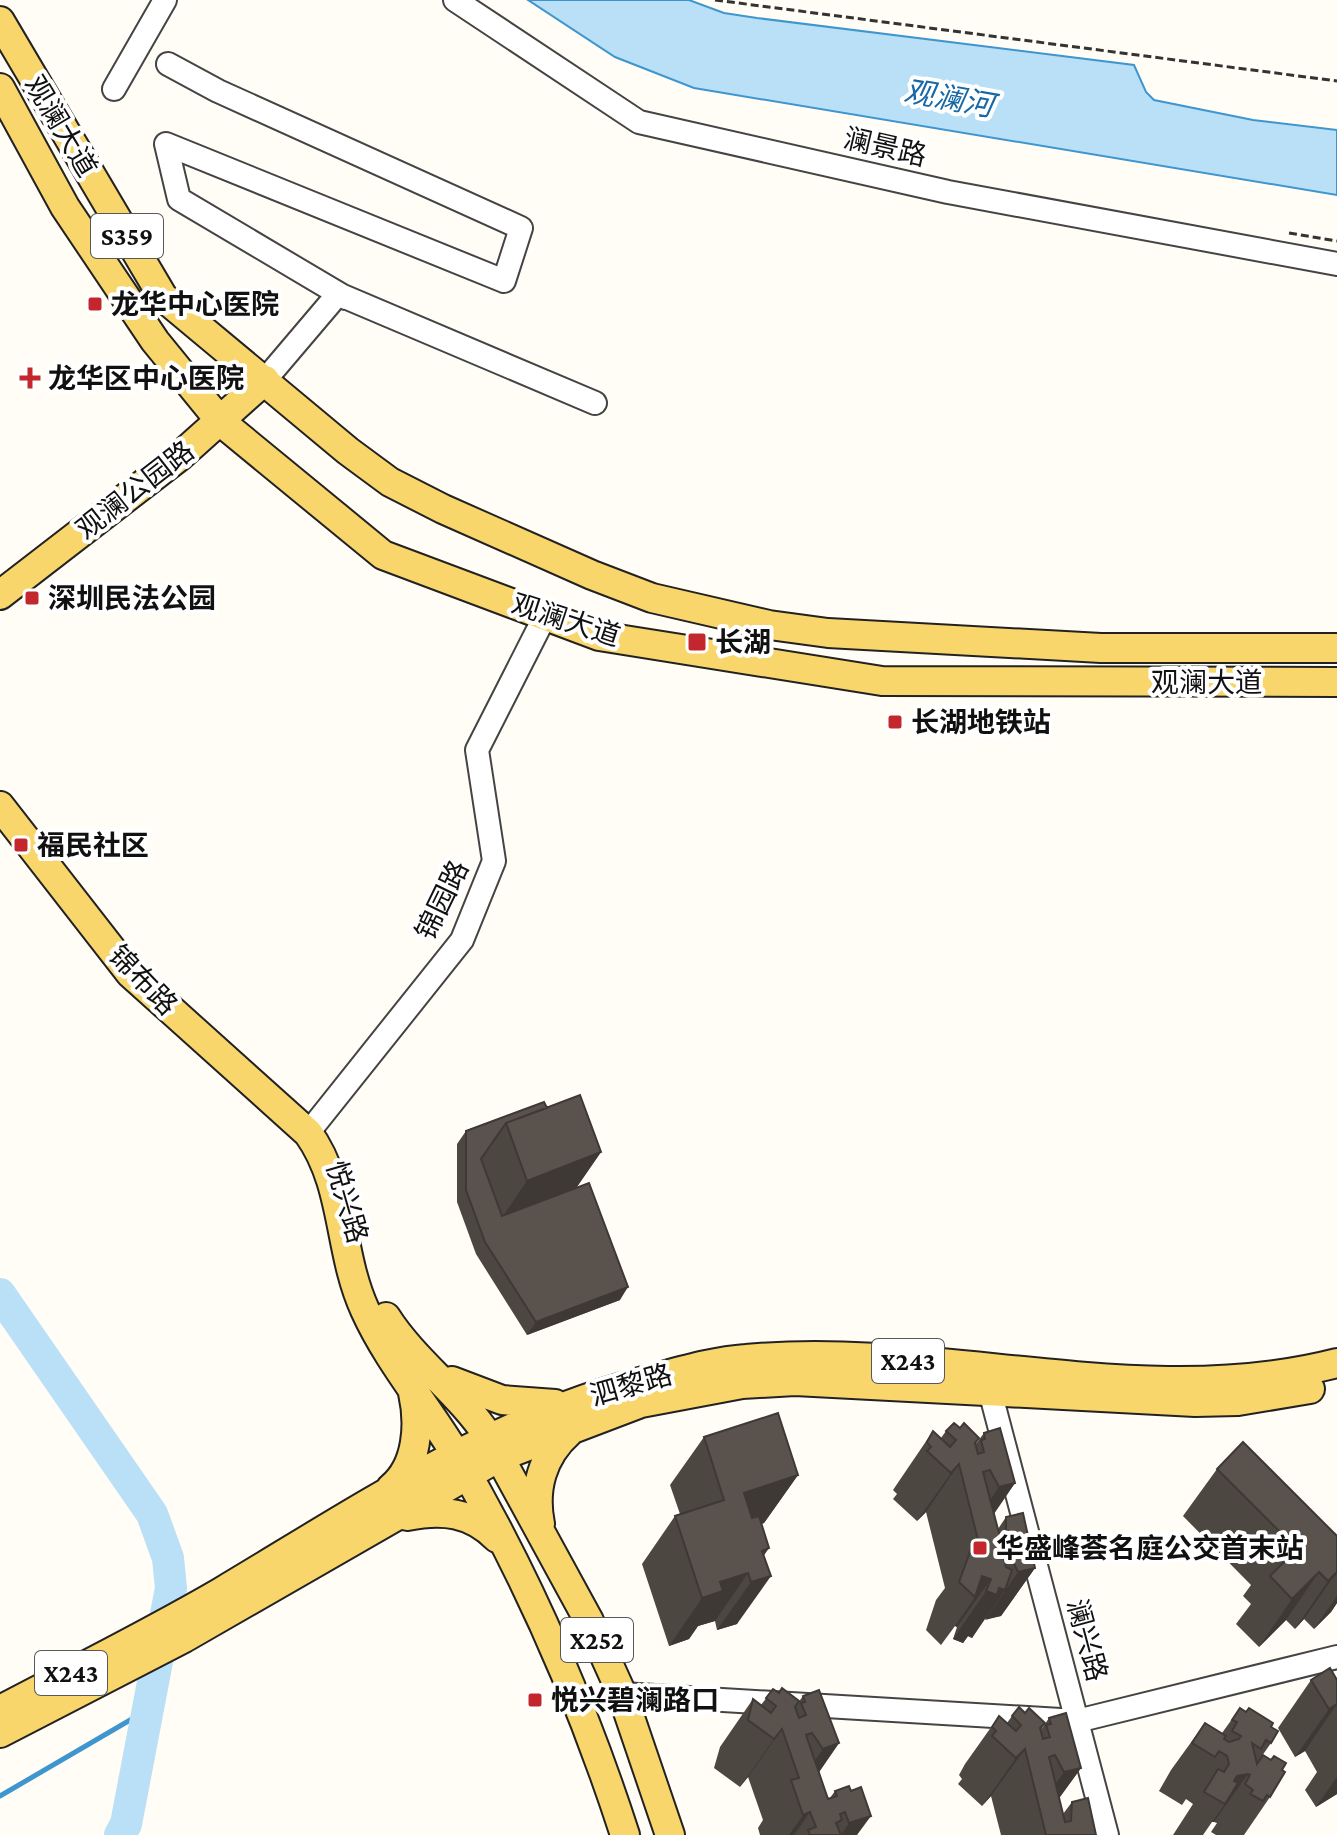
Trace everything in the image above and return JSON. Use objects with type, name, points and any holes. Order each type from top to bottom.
[{"type":"main road","name":"观澜大道","points":[[0,21],[163,297],[390,482],[592,575],[709,613],[828,633],[1101,648],[1337,648]]},
{"type":"main road","name":"观澜大道","points":[[6,100],[120,293],[221,422],[383,555],[599,636],[882,681],[1337,682]]},
{"type":"main road","name":"观澜公园路","points":[[0,595],[221,422],[265,380]]},
{"type":"main road","name":"锦布路","points":[[0,806],[130,973],[308,1133]]},
{"type":"main road","name":"悦兴路","points":[[308,1133],[323,1138],[340,1165],[366,1271],[388,1320],[469,1407],[494,1446],[589,1621],[622,1694],[670,1835]]},
{"type":"main road","name":"悦兴路","points":[[308,1133],[332,1175],[350,1264],[363,1307],[461,1464],[553,1641],[602,1764],[625,1835]]},
{"type":"main road","name":"泗黎路","points":[[0,1733],[138,1650],[190,1610],[381,1510],[494,1446],[679,1371],[744,1359],[851,1357],[987,1379],[1224,1401],[1271,1397],[1337,1381]]},
{"type":"main road","name":"泗黎路","points":[[987,1379],[1216,1383],[1263,1379],[1337,1363]]},
{"type":"main road","points":[[434,1370],[478,1394],[574,1414],[541,1473],[537,1492],[543,1537]]},
{"type":"main road","points":[[404,1374],[413,1393],[417,1433],[406,1468],[381,1510],[442,1511],[470,1518],[501,1542]]},
{"type":"main road","name":"泗黎路","points":[[0,1710],[138,1650],[184,1638],[381,1510]]},
{"type":"street","points":[[114,89],[165,0]]},
{"type":"street","name":"澜景路","points":[[455,0],[639,122],[948,192],[1337,264]]},
{"type":"street","points":[[168,64],[218,91],[521,228],[504,281],[166,144],[179,199],[346,298]]},
{"type":"street","points":[[265,380],[338,294],[595,403]]},
{"type":"street","name":"锦园路","points":[[308,1133],[462,940],[494,861],[477,750],[545,616]]},
{"type":"street","name":"澜兴路","points":[[987,1379],[1107,1835]]},
{"type":"street","points":[[622,1694],[1077,1721],[1337,1657]]},
{"type":"path","points":[[715,0],[1337,81]]},
{"type":"path","points":[[1275,231],[1337,241]]},
{"type":"water","name":"观澜河","points":[[528,0],[689,0],[724,13],[757,18],[1134,65],[1146,92],[1154,100],[1253,120],[1337,130],[1337,195],[694,88],[615,57]]},
{"type":"building","points":[[580,1095],[601,1152],[527,1181],[506,1123]]},
{"type":"building","points":[[544,1102],[547,1108],[506,1123],[481,1159],[502,1216],[589,1183],[628,1287],[536,1322],[485,1242],[466,1190],[466,1131]]},
{"type":"building","points":[[778,1413],[798,1475],[744,1493],[752,1518],[759,1516],[769,1548],[762,1551],[771,1576],[751,1582],[748,1573],[720,1582],[723,1591],[702,1598],[675,1516],[724,1500],[704,1437]]},
{"type":"building","points":[[954,1423],[960,1428],[964,1423],[979,1438],[975,1443],[978,1454],[984,1452],[981,1440],[985,1439],[984,1433],[1000,1428],[1015,1483],[999,1487],[990,1470],[983,1472],[1000,1537],[1006,1536],[1006,1517],[1023,1513],[1035,1568],[1018,1572],[1010,1555],[1003,1556],[1006,1567],[1012,1570],[1005,1590],[999,1588],[997,1595],[986,1591],[991,1579],[982,1576],[975,1597],[959,1582],[970,1552],[982,1556],[959,1464],[951,1473],[927,1451],[931,1447],[927,1442],[933,1431],[950,1447],[956,1440],[946,1431]]},
{"type":"building","points":[[1243,1442],[1337,1536],[1337,1572],[1328,1581],[1319,1572],[1292,1599],[1270,1576],[1287,1559],[1277,1549],[1287,1539],[1217,1469]]},
{"type":"building","points":[[1330,1668],[1337,1680],[1337,1704],[1329,1709],[1311,1680]]},
{"type":"building","points":[[782,1688],[799,1701],[795,1707],[799,1718],[806,1715],[801,1703],[805,1702],[803,1696],[819,1690],[839,1743],[823,1749],[812,1733],[806,1735],[828,1799],[837,1796],[835,1791],[849,1786],[851,1791],[861,1787],[871,1816],[849,1823],[845,1812],[840,1814],[842,1820],[836,1823],[841,1835],[810,1835],[808,1830],[816,1827],[810,1812],[803,1815],[791,1780],[799,1778],[782,1729],[774,1739],[748,1720],[753,1699],[771,1713],[776,1706],[766,1698],[773,1689],[779,1693]]},
{"type":"building","points":[[1019,1707],[1025,1713],[1029,1708],[1045,1723],[1040,1728],[1043,1739],[1050,1737],[1046,1725],[1051,1724],[1049,1718],[1066,1713],[1081,1768],[1064,1772],[1055,1755],[1049,1757],[1065,1822],[1071,1821],[1072,1802],[1088,1798],[1096,1835],[1046,1835],[1025,1749],[1016,1758],[992,1736],[996,1731],[992,1727],[999,1716],[1016,1731],[1021,1725],[1012,1716]]},
{"type":"building","points":[[1240,1708],[1246,1712],[1249,1708],[1273,1723],[1271,1727],[1278,1731],[1271,1743],[1266,1740],[1261,1749],[1252,1743],[1257,1764],[1263,1755],[1271,1760],[1274,1756],[1286,1763],[1282,1770],[1285,1772],[1270,1797],[1267,1795],[1263,1801],[1250,1794],[1253,1790],[1245,1784],[1250,1775],[1237,1776],[1234,1781],[1238,1783],[1225,1804],[1204,1792],[1218,1769],[1224,1772],[1229,1764],[1227,1756],[1219,1751],[1215,1757],[1192,1743],[1205,1723],[1226,1736],[1224,1739],[1229,1742],[1239,1739],[1241,1736],[1232,1731],[1237,1722],[1232,1720]]},
{"type":"waterway","points":[[0,1294],[152,1514],[168,1558],[171,1588],[126,1824],[120,1835]]},
{"type":"waterway","points":[[0,1796],[149,1709]]},
{"type":"place","name":"龙华中心医院","points":[[95,304]]},
{"type":"place","name":"龙华区中心医院","points":[[30,378]]},
{"type":"place","name":"深圳民法公园","points":[[32,598]]},
{"type":"place","name":"长湖","points":[[697,642]]},
{"type":"place","name":"长湖地铁站","points":[[895,722]]},
{"type":"place","name":"福民社区","points":[[21,845]]},
{"type":"place","name":"华盛峰荟名庭公交首末站","points":[[980,1548]]},
{"type":"place","name":"悦兴碧澜路口","points":[[535,1700]]}]
